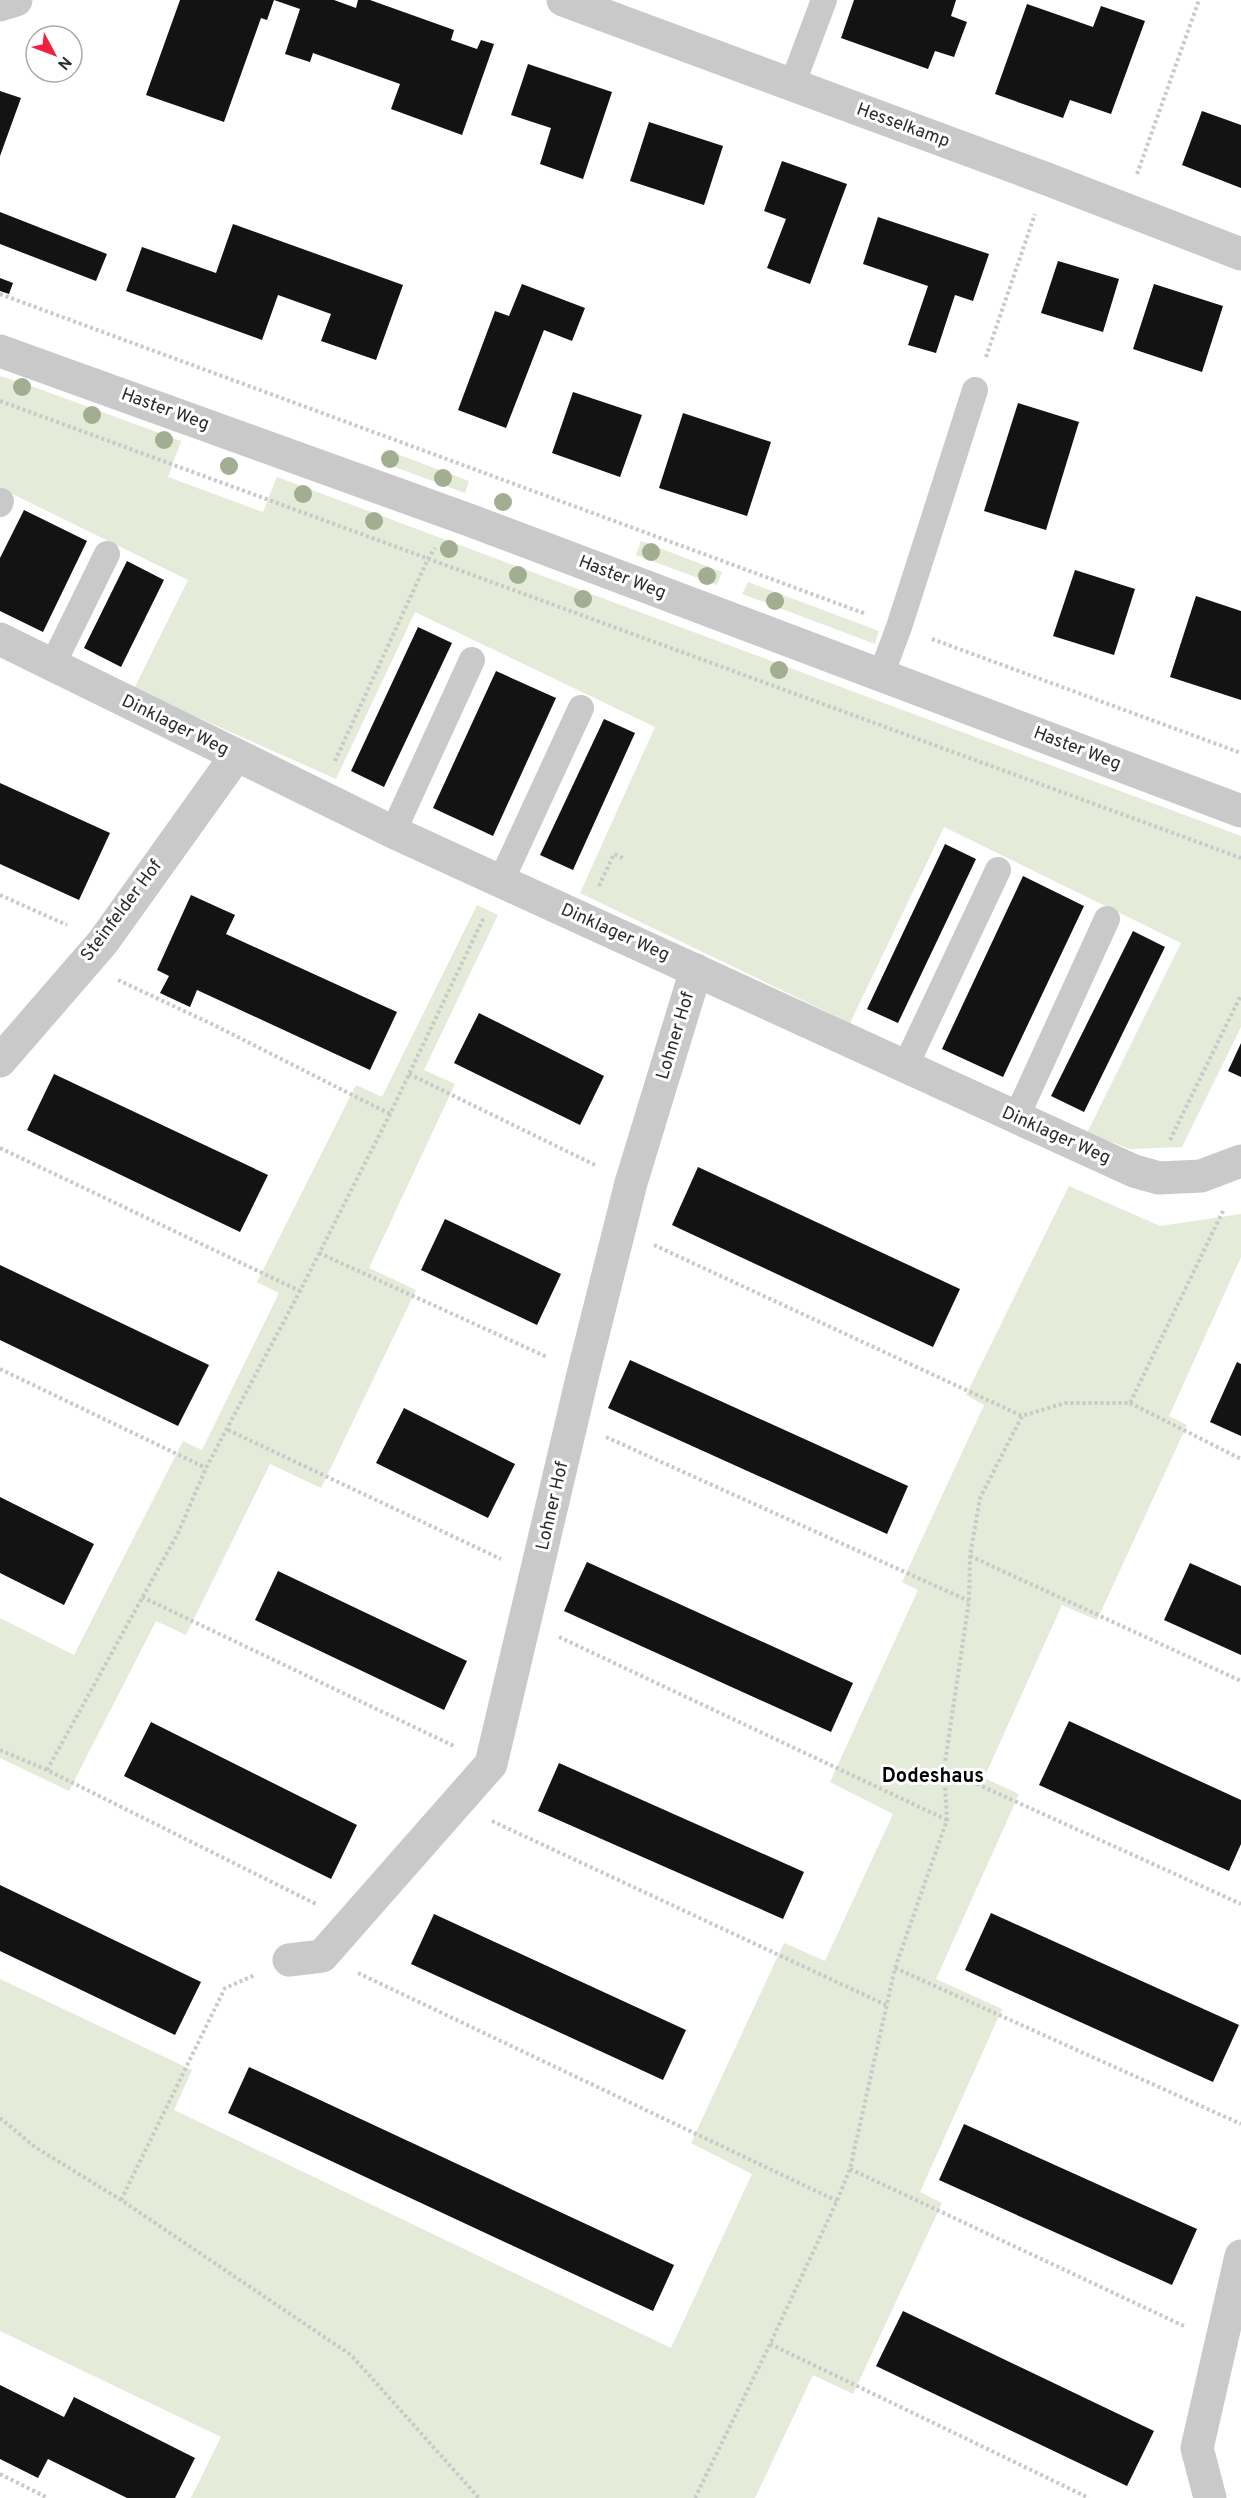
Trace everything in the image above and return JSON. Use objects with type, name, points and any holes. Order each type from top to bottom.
[{"type":"street","points":[[0,5],[3,6],[16,0]]},
{"type":"street","name":"Hesselkamp","points":[[563,0],[618,10],[792,85],[1125,208],[1241,254]]},
{"type":"street","name":"Haster Weg","points":[[0,351],[469,520],[1241,811]]},
{"type":"street","name":"Dinklager Weg","points":[[0,639],[393,832],[1134,1171],[1159,1178],[1201,1176],[1241,1161]]},
{"type":"street","name":"Steinfelder Hof","points":[[0,1061],[93,953],[236,756]]},
{"type":"street","name":"Lohner Hof","points":[[322,1956],[491,1764],[583,1374],[632,1183],[696,970]]},
{"type":"street","points":[[289,1960],[322,1956]]},
{"type":"street","points":[[1210,2498],[1197,2448],[1241,2256]]},
{"type":"lane","points":[[792,85],[824,0]]},
{"type":"lane","points":[[881,675],[899,627],[975,390]]},
{"type":"lane","points":[[52,666],[107,554]]},
{"type":"lane","points":[[393,832],[472,660]]},
{"type":"lane","points":[[501,881],[581,708]]},
{"type":"lane","points":[[905,1067],[998,870]]},
{"type":"lane","points":[[1016,1118],[1107,919]]},
{"type":"path","points":[[1125,208],[1199,0]]},
{"type":"path","points":[[975,390],[1047,179]]},
{"type":"path","points":[[0,294],[1241,753]]},
{"type":"path","points":[[0,401],[1241,858]]},
{"type":"path","points":[[320,795],[428,559]]},
{"type":"path","points":[[47,1770],[178,1533],[206,1468],[228,1430],[390,1114],[501,881]]},
{"type":"path","points":[[0,895],[214,1025],[390,1114]]},
{"type":"path","points":[[1159,1178],[1170,1140],[1241,995]]},
{"type":"path","points":[[409,1074],[632,1183]]},
{"type":"path","points":[[0,1148],[300,1291]]},
{"type":"path","points":[[1130,1403],[1226,1205]]},
{"type":"path","points":[[621,1230],[1022,1416],[1065,1403],[1130,1403],[1241,1459]]},
{"type":"path","points":[[319,1253],[583,1374]]},
{"type":"path","points":[[0,1369],[206,1468]]},
{"type":"path","points":[[695,2498],[770,2344],[850,2169],[895,1968],[947,1820],[944,1768],[969,1600],[970,1556],[980,1498],[1022,1416]]},
{"type":"path","points":[[573,1422],[969,1600]]},
{"type":"path","points":[[228,1430],[536,1575]]},
{"type":"path","points":[[970,1556],[1241,1681]]},
{"type":"path","points":[[142,1597],[491,1764]]},
{"type":"path","points":[[526,1622],[947,1820]]},
{"type":"path","points":[[0,1750],[47,1770],[352,1922]]},
{"type":"path","points":[[944,1768],[1241,1904]]},
{"type":"path","points":[[456,1804],[886,2005]]},
{"type":"path","points":[[322,1956],[837,2201]]},
{"type":"path","points":[[121,2200],[225,1988],[289,1960]]},
{"type":"path","points":[[895,1968],[1241,2124]]},
{"type":"path","points":[[0,2118],[35,2147],[121,2200],[351,2355],[479,2498]]},
{"type":"path","points":[[850,2169],[1221,2343]]},
{"type":"path","points":[[770,2344],[1089,2498]]},
{"type":"path","points":[[0,2474],[48,2498]]},
{"type":"green space","points":[[0,376],[181,441],[168,477],[263,512],[277,477],[1241,836],[1241,1027],[1182,1147],[1130,1149],[1087,1133],[1181,943],[944,827],[850,1023],[580,893],[655,727],[415,612],[336,779],[134,689],[188,580],[0,488]]},
{"type":"green space","points":[[389,451],[469,481],[465,493],[384,463]]},
{"type":"green space","points":[[641,541],[722,572],[717,585],[636,555]]},
{"type":"green space","points":[[748,582],[879,631],[875,644],[742,594]]},
{"type":"green space","points":[[477,905],[498,915],[424,1070],[455,1084],[369,1268],[416,1290],[321,1488],[270,1464],[186,1635],[156,1621],[69,1791],[0,1758],[0,1618],[74,1655],[183,1441],[202,1450],[279,1293],[257,1282],[356,1085],[382,1097]]},
{"type":"green space","points":[[1069,1186],[1160,1226],[1241,1214],[1241,1257],[1169,1416],[1187,1425],[1097,1620],[1062,1605],[984,1778],[1019,1794],[936,1979],[1002,2009],[920,2192],[942,2203],[853,2394],[813,2375],[755,2498],[191,2498],[221,2437],[0,2331],[0,1979],[192,2070],[174,2110],[671,2348],[752,2174],[691,2143],[784,1943],[825,1961],[893,1814],[830,1782],[918,1590],[902,1582],[984,1405],[966,1395]]},
{"type":"building","points":[[180,0],[274,0],[267,20],[261,18],[224,122],[146,95]]},
{"type":"building","points":[[274,0],[334,0],[356,8],[358,0],[370,0],[454,30],[451,40],[477,49],[481,40],[494,44],[462,135],[391,109],[400,84],[313,53],[310,62],[285,54],[300,9]]},
{"type":"building","points":[[854,0],[956,0],[951,16],[967,22],[954,57],[935,51],[928,69],[841,38]]},
{"type":"building","points":[[1027,4],[1093,27],[1101,6],[1145,21],[1111,114],[1070,100],[1063,118],[995,94]]},
{"type":"building","points":[[528,64],[612,92],[583,179],[540,164],[551,128],[511,115]]},
{"type":"building","points":[[0,91],[21,98],[0,156]]},
{"type":"building","points":[[1202,111],[1241,125],[1241,188],[1182,165]]},
{"type":"building","points":[[649,122],[723,146],[704,205],[630,181]]},
{"type":"building","points":[[782,161],[847,184],[810,284],[767,268],[786,219],[764,211]]},
{"type":"building","points":[[0,212],[107,254],[96,281],[0,244]]},
{"type":"building","points":[[878,217],[989,254],[973,301],[955,295],[936,353],[908,345],[928,286],[863,264]]},
{"type":"building","points":[[233,224],[403,285],[376,360],[321,341],[331,314],[278,295],[262,340],[126,291],[142,247],[216,273]]},
{"type":"building","points":[[1058,261],[1119,279],[1103,332],[1041,313]]},
{"type":"building","points":[[0,278],[13,283],[9,294],[0,291]]},
{"type":"building","points":[[522,284],[585,308],[572,341],[544,330],[506,428],[458,410],[495,311],[509,316]]},
{"type":"building","points":[[1154,284],[1223,306],[1202,372],[1133,349]]},
{"type":"building","points":[[573,392],[642,415],[620,477],[552,453]]},
{"type":"building","points":[[1018,403],[1079,422],[1046,530],[984,511]]},
{"type":"building","points":[[683,413],[771,442],[747,516],[659,488]]},
{"type":"building","points":[[24,510],[87,541],[43,632],[0,611],[0,558]]},
{"type":"building","points":[[127,561],[164,580],[121,667],[84,648]]},
{"type":"building","points":[[1075,570],[1135,589],[1114,655],[1053,636]]},
{"type":"building","points":[[1196,596],[1241,611],[1241,700],[1170,677]]},
{"type":"building","points":[[418,627],[452,643],[384,787],[351,771]]},
{"type":"building","points":[[496,671],[556,698],[493,836],[433,808]]},
{"type":"building","points":[[604,719],[635,733],[573,870],[540,855]]},
{"type":"building","points":[[0,783],[110,833],[79,900],[0,864]]},
{"type":"building","points":[[945,844],[976,859],[898,1023],[867,1009]]},
{"type":"building","points":[[1023,876],[1084,906],[1003,1077],[942,1049]]},
{"type":"building","points":[[191,895],[235,915],[226,934],[397,1012],[370,1070],[197,990],[190,1007],[160,993],[169,976],[157,970]]},
{"type":"building","points":[[1133,931],[1165,947],[1084,1112],[1051,1096]]},
{"type":"building","points":[[479,1013],[604,1076],[580,1125],[454,1063]]},
{"type":"building","points":[[1241,1043],[1241,1077],[1228,1071]]},
{"type":"building","points":[[54,1074],[268,1175],[240,1232],[27,1130]]},
{"type":"building","points":[[698,1167],[960,1289],[933,1347],[672,1225]]},
{"type":"building","points":[[445,1219],[561,1274],[537,1325],[421,1270]]},
{"type":"building","points":[[0,1265],[209,1365],[178,1426],[0,1340]]},
{"type":"building","points":[[630,1360],[908,1486],[887,1534],[608,1408]]},
{"type":"building","points":[[1237,1362],[1241,1364],[1241,1436],[1210,1422]]},
{"type":"building","points":[[404,1408],[515,1464],[488,1518],[376,1463]]},
{"type":"building","points":[[0,1497],[94,1544],[64,1605],[0,1573]]},
{"type":"building","points":[[587,1562],[853,1683],[831,1732],[564,1611]]},
{"type":"building","points":[[1190,1563],[1241,1586],[1241,1655],[1164,1620]]},
{"type":"building","points":[[278,1571],[467,1661],[444,1710],[255,1620]]},
{"type":"building","points":[[1069,1721],[1241,1800],[1241,1844],[1229,1871],[1039,1785]]},
{"type":"building","points":[[151,1722],[357,1825],[331,1879],[124,1776]]},
{"type":"building","points":[[559,1763],[804,1872],[783,1919],[538,1811]]},
{"type":"building","points":[[0,1885],[201,1982],[175,2035],[0,1951]]},
{"type":"building","points":[[991,1913],[1239,2025],[1213,2082],[965,1970]]},
{"type":"building","points":[[434,1914],[686,2030],[663,2080],[411,1964]]},
{"type":"building","points":[[249,2067],[674,2265],[653,2311],[228,2113]]},
{"type":"building","points":[[964,2124],[1197,2229],[1172,2285],[939,2180]]},
{"type":"building","points":[[903,2311],[1154,2431],[1127,2486],[876,2366]]},
{"type":"building","points":[[0,2385],[64,2417],[74,2397],[195,2458],[175,2498],[127,2498],[48,2459],[38,2478],[0,2459]]},
{"type":"district","name":"Dodeshaus","points":[[933,1777]]}]
